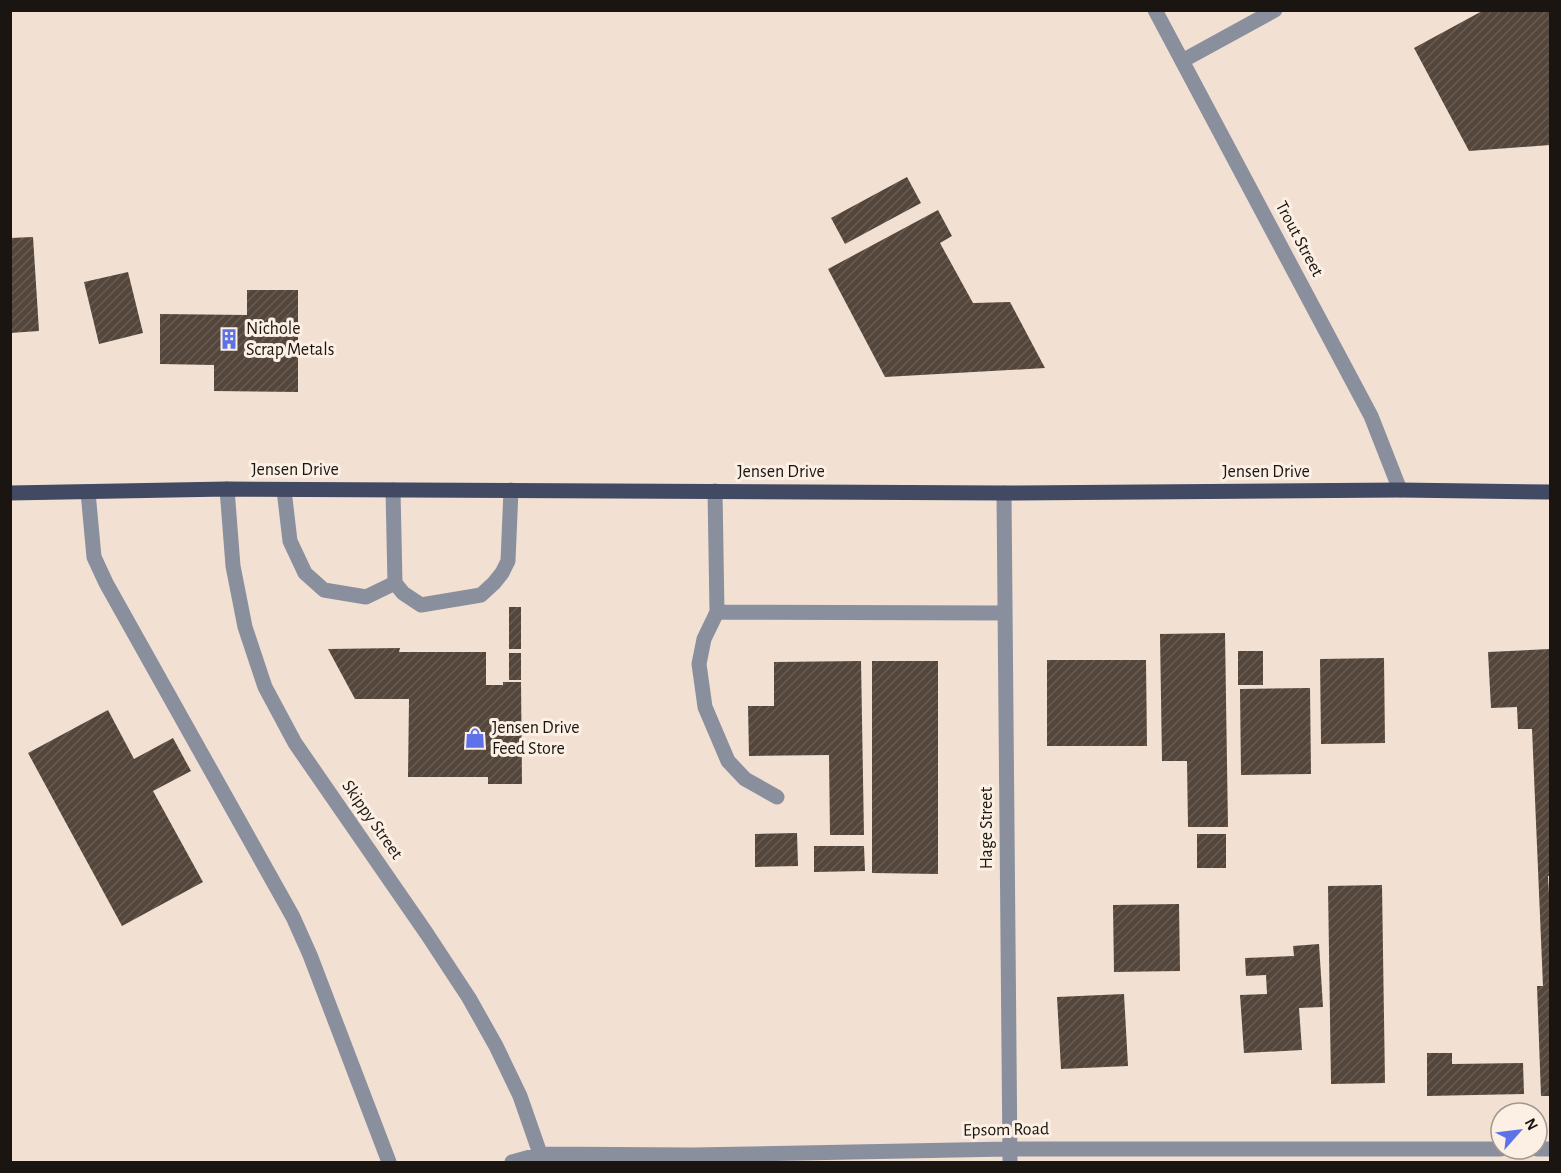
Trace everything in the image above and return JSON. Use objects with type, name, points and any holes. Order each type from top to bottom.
[{"type":"main road","name":"Jensen Drive","points":[[10,493],[227,489],[1004,493],[1400,490],[1551,492]]},
{"type":"street","name":"Trout Street","points":[[1155,10],[1371,416],[1400,490]]},
{"type":"street","points":[[1182,61],[1275,10]]},
{"type":"street","name":"Skippy Street","points":[[227,489],[233,566],[245,627],[265,687],[295,743],[469,998],[520,1096],[542,1158]]},
{"type":"street","points":[[284,489],[290,542],[305,573],[324,590],[366,597],[395,583]]},
{"type":"street","points":[[393,490],[395,583],[403,593],[421,605],[481,595],[502,573],[508,561],[511,490]]},
{"type":"street","points":[[715,491],[717,612],[704,639],[699,664],[705,707],[728,761],[745,779],[777,797]]},
{"type":"street","points":[[88,492],[93,557],[293,917],[310,955],[389,1162]]},
{"type":"street","name":"Hage Street","points":[[1004,493],[1009,1156]]},
{"type":"street","points":[[717,612],[1005,613]]},
{"type":"street","name":"Epsom Road","points":[[512,1162],[542,1158],[692,1155],[1009,1156],[1489,1149]]},
{"type":"building","points":[[1484,10],[1550,10],[1550,145],[1469,151],[1414,48]]},
{"type":"building","points":[[907,177],[921,203],[845,244],[831,218]]},
{"type":"building","points":[[938,210],[952,236],[940,243],[973,303],[1010,302],[1045,368],[885,377],[828,269]]},
{"type":"building","points":[[33,237],[39,331],[10,333],[10,238]]},
{"type":"building","points":[[128,272],[143,333],[99,344],[84,282]]},
{"type":"building","name":"Nichole Scrap Metals","points":[[247,290],[298,290],[298,392],[214,391],[214,365],[160,364],[160,314],[247,315]]},
{"type":"building","points":[[509,607],[521,607],[521,649],[509,649]]},
{"type":"building","points":[[1225,633],[1228,827],[1188,827],[1187,761],[1162,761],[1160,634]]},
{"type":"building","points":[[400,648],[399,652],[486,652],[486,685],[521,682],[522,784],[488,784],[488,777],[408,777],[409,699],[355,699],[328,649]]},
{"type":"building","points":[[1550,649],[1550,876],[1548,876],[1550,1096],[1541,1096],[1537,986],[1543,986],[1532,729],[1518,729],[1517,707],[1491,708],[1488,652]]},
{"type":"building","points":[[1238,651],[1263,651],[1263,685],[1238,685]]},
{"type":"building","points":[[509,653],[521,653],[521,680],[509,680]]},
{"type":"building","points":[[1384,658],[1385,743],[1321,744],[1320,659]]},
{"type":"building","points":[[1047,660],[1146,660],[1147,746],[1047,746]]},
{"type":"building","points":[[861,661],[864,835],[830,835],[829,755],[749,756],[748,706],[774,706],[774,662]]},
{"type":"building","points":[[872,661],[938,661],[938,874],[872,873]]},
{"type":"building","points":[[1310,688],[1311,774],[1241,775],[1240,689]]},
{"type":"building","points":[[108,710],[134,759],[173,738],[191,771],[153,791],[203,882],[122,926],[28,753]]},
{"type":"building","points":[[797,833],[798,866],[755,867],[755,834]]},
{"type":"building","points":[[1197,834],[1226,834],[1226,868],[1197,868]]},
{"type":"building","points":[[814,846],[864,846],[865,871],[814,872]]},
{"type":"building","points":[[1382,885],[1385,1083],[1331,1084],[1328,886]]},
{"type":"building","points":[[1179,904],[1180,971],[1114,972],[1113,905]]},
{"type":"building","points":[[1319,944],[1323,1007],[1299,1008],[1302,1050],[1244,1053],[1240,995],[1267,994],[1266,975],[1246,976],[1245,958],[1294,956],[1293,946]]},
{"type":"building","points":[[1124,994],[1128,1066],[1061,1069],[1057,997]]},
{"type":"building","points":[[1427,1053],[1452,1053],[1452,1064],[1523,1063],[1524,1094],[1427,1096]]},
{"type":"place","name":"Nichole Scrap Metals","points":[[229,339]]},
{"type":"place","name":"Jensen Drive Feed Store","points":[[475,738]]}]
